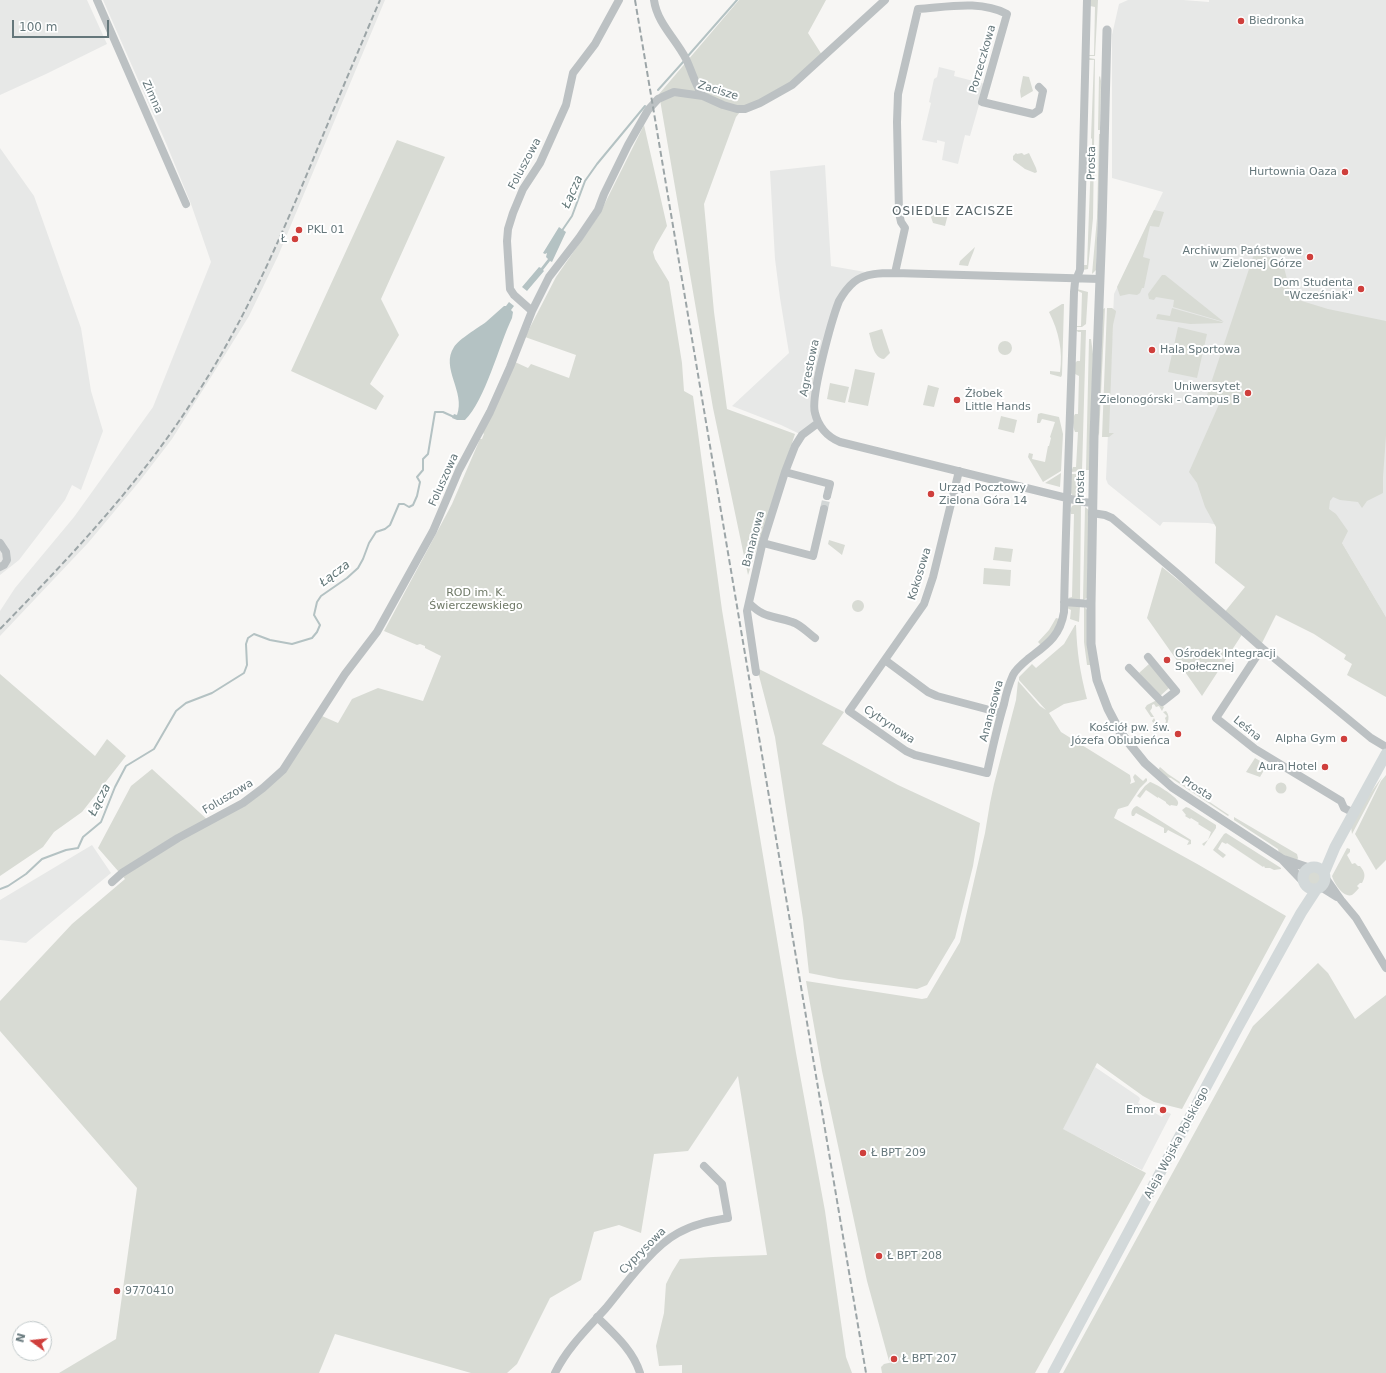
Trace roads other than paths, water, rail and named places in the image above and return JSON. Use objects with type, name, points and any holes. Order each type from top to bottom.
[{"type":"main road","name":"Aleja Wojska Polskiego","points":[[1053,1373],[1301,913],[1322,882],[1336,847],[1386,754]]},
{"type":"main road","name":"Aleja Wojska Polskiego","points":[[1311,867],[1336,847]]},
{"type":"main road","points":[[1311,867],[1320,869],[1322,882],[1310,889],[1304,883],[1304,873],[1311,867]]},
{"type":"main road","name":"Aleja Wojska Polskiego","points":[[1301,913],[1304,883]]},
{"type":"street","name":"Zimna","points":[[98,0],[186,204]]},
{"type":"street","name":"Foluszowa","points":[[112,882],[122,873],[178,838],[243,804],[283,770],[345,674],[377,632],[433,531],[459,470],[490,412],[532,311],[514,295],[510,289],[507,241],[508,229],[513,212],[523,189],[540,163],[566,105],[574,72],[594,44],[619,0]]},
{"type":"street","points":[[654,0],[658,16],[685,57],[703,96]]},
{"type":"street","name":"Zacisze","points":[[532,311],[550,277],[598,210],[604,194],[628,145],[648,110],[658,99],[674,92],[703,96],[723,106],[744,109],[767,100],[792,85],[809,71],[885,0]]},
{"type":"street","name":"Prosta","points":[[1066,498],[1070,432],[1074,292],[1075,282],[1080,270],[1087,0]]},
{"type":"street","name":"Porzeczkowa","points":[[895,273],[905,228],[901,222],[899,213],[897,122],[898,94],[918,9],[977,5],[993,7],[1007,14],[982,102],[1033,114],[1039,110],[1041,104],[1043,92],[1039,87]]},
{"type":"street","name":"Prosta","points":[[1107,30],[1092,503],[1091,644],[1097,680],[1108,709],[1126,741],[1145,763],[1165,781],[1282,859],[1304,883]]},
{"type":"street","name":"Agrestowa","points":[[818,423],[814,412],[816,390],[834,315],[840,299],[855,281],[880,273],[1100,279]]},
{"type":"street","points":[[818,423],[828,435],[840,442],[1066,498],[1092,503]]},
{"type":"street","name":"Bananowa","points":[[756,672],[746,611],[763,543],[785,472],[802,435],[818,423]]},
{"type":"street","points":[[785,472],[830,484],[827,496]]},
{"type":"street","name":"Kokosowa","points":[[849,711],[924,604],[933,577],[959,472]]},
{"type":"street","name":"Ananasowa","points":[[987,774],[1001,713],[1014,673],[1021,664],[1049,643],[1056,635],[1063,618],[1066,498]]},
{"type":"street","points":[[763,543],[813,556],[824,509]]},
{"type":"street","points":[[1092,513],[1105,515],[1112,518],[1262,648],[1371,738],[1386,747]]},
{"type":"street","points":[[0,544],[7,555],[7,560],[4,565],[0,567]]},
{"type":"street","points":[[1064,602],[1091,604]]},
{"type":"street","points":[[749,603],[764,615],[794,622],[816,638]]},
{"type":"street","name":"Leśna","points":[[1262,648],[1216,718],[1255,749],[1340,801],[1344,808],[1354,813]]},
{"type":"street","points":[[1129,668],[1162,702],[1176,691],[1148,657]]},
{"type":"street","points":[[885,660],[928,692],[936,696],[1001,713]]},
{"type":"street","name":"Cytrynowa","points":[[849,711],[906,751],[915,755],[987,774]]},
{"type":"street","name":"Prosta","points":[[1282,859],[1311,867]]},
{"type":"street","points":[[1322,882],[1341,900],[1356,918],[1386,968]]},
{"type":"street","name":"Cyprysowa","points":[[555,1373],[567,1353],[597,1317],[644,1262],[665,1242],[688,1227],[728,1218],[722,1184],[704,1166]]},
{"type":"street","points":[[597,1317],[617,1336],[628,1350],[640,1373]]},
{"type":"waterway","name":"Łącza","points":[[687,57],[737,0]]},
{"type":"waterway","name":"Łącza","points":[[658,90],[684,61]]},
{"type":"waterway","name":"Łącza","points":[[561,232],[572,216],[585,181],[597,164],[645,106]]},
{"type":"waterway","name":"Łącza","points":[[0,889],[8,886],[26,874],[42,859],[66,850],[78,848],[83,837],[101,822],[115,787],[126,766],[154,749],[176,711],[186,703],[212,693],[244,673],[247,665],[246,644],[248,638],[254,634],[270,640],[292,644],[312,638],[320,625],[314,615],[317,602],[321,596],[347,578],[358,568],[369,543],[376,532],[385,529],[390,525],[399,504],[404,504],[409,507],[413,505],[417,496],[420,482],[417,477],[423,470],[423,459],[428,454],[435,412],[443,412],[454,417]]},
{"type":"tunnel","points":[[824,509],[827,496]]},
{"type":"railway","points":[[0,629],[82,543],[133,483],[180,420],[202,386],[234,332],[275,248],[380,0]]},
{"type":"railway","points":[[635,0],[866,1373]]},
{"type":"place","name":"Biedronka","points":[[1241,21]]},
{"type":"place","name":"Hurtownia Oaza","points":[[1345,172]]},
{"type":"place","name":"PKL 01","points":[[299,230]]},
{"type":"place","name":"Ł","points":[[295,239]]},
{"type":"place","name":"Archiwum Państwowe w Zielonej Górze","points":[[1310,257]]},
{"type":"place","name":"Dom Studenta \"Wcześniak\"","points":[[1361,289]]},
{"type":"place","name":"Hala Sportowa","points":[[1152,350]]},
{"type":"place","name":"Uniwersytet Zielonogórski - Campus B","points":[[1248,393]]},
{"type":"place","name":"Żłobek Little Hands","points":[[957,400]]},
{"type":"place","name":"Urząd Pocztowy Zielona Góra 14","points":[[931,494]]},
{"type":"place","name":"Ośrodek Integracji Społecznej","points":[[1167,660]]},
{"type":"place","name":"Kościół pw. św. Józefa Oblubieńca","points":[[1178,734]]},
{"type":"place","name":"Alpha Gym","points":[[1344,739]]},
{"type":"place","name":"Aura Hotel","points":[[1325,767]]},
{"type":"place","name":"Emor","points":[[1163,1110]]},
{"type":"place","name":"Ł BPT 209","points":[[863,1153]]},
{"type":"place","name":"Ł BPT 208","points":[[879,1256]]},
{"type":"place","name":"9770410","points":[[117,1291]]},
{"type":"place","name":"Ł BPT 207","points":[[894,1359]]},
{"type":"district","name":"OSIEDLE ZACISZE","points":[[953,212]]},
{"type":"park label","name":"ROD im. K. Świerczewskiego","points":[[476,599]]}]
